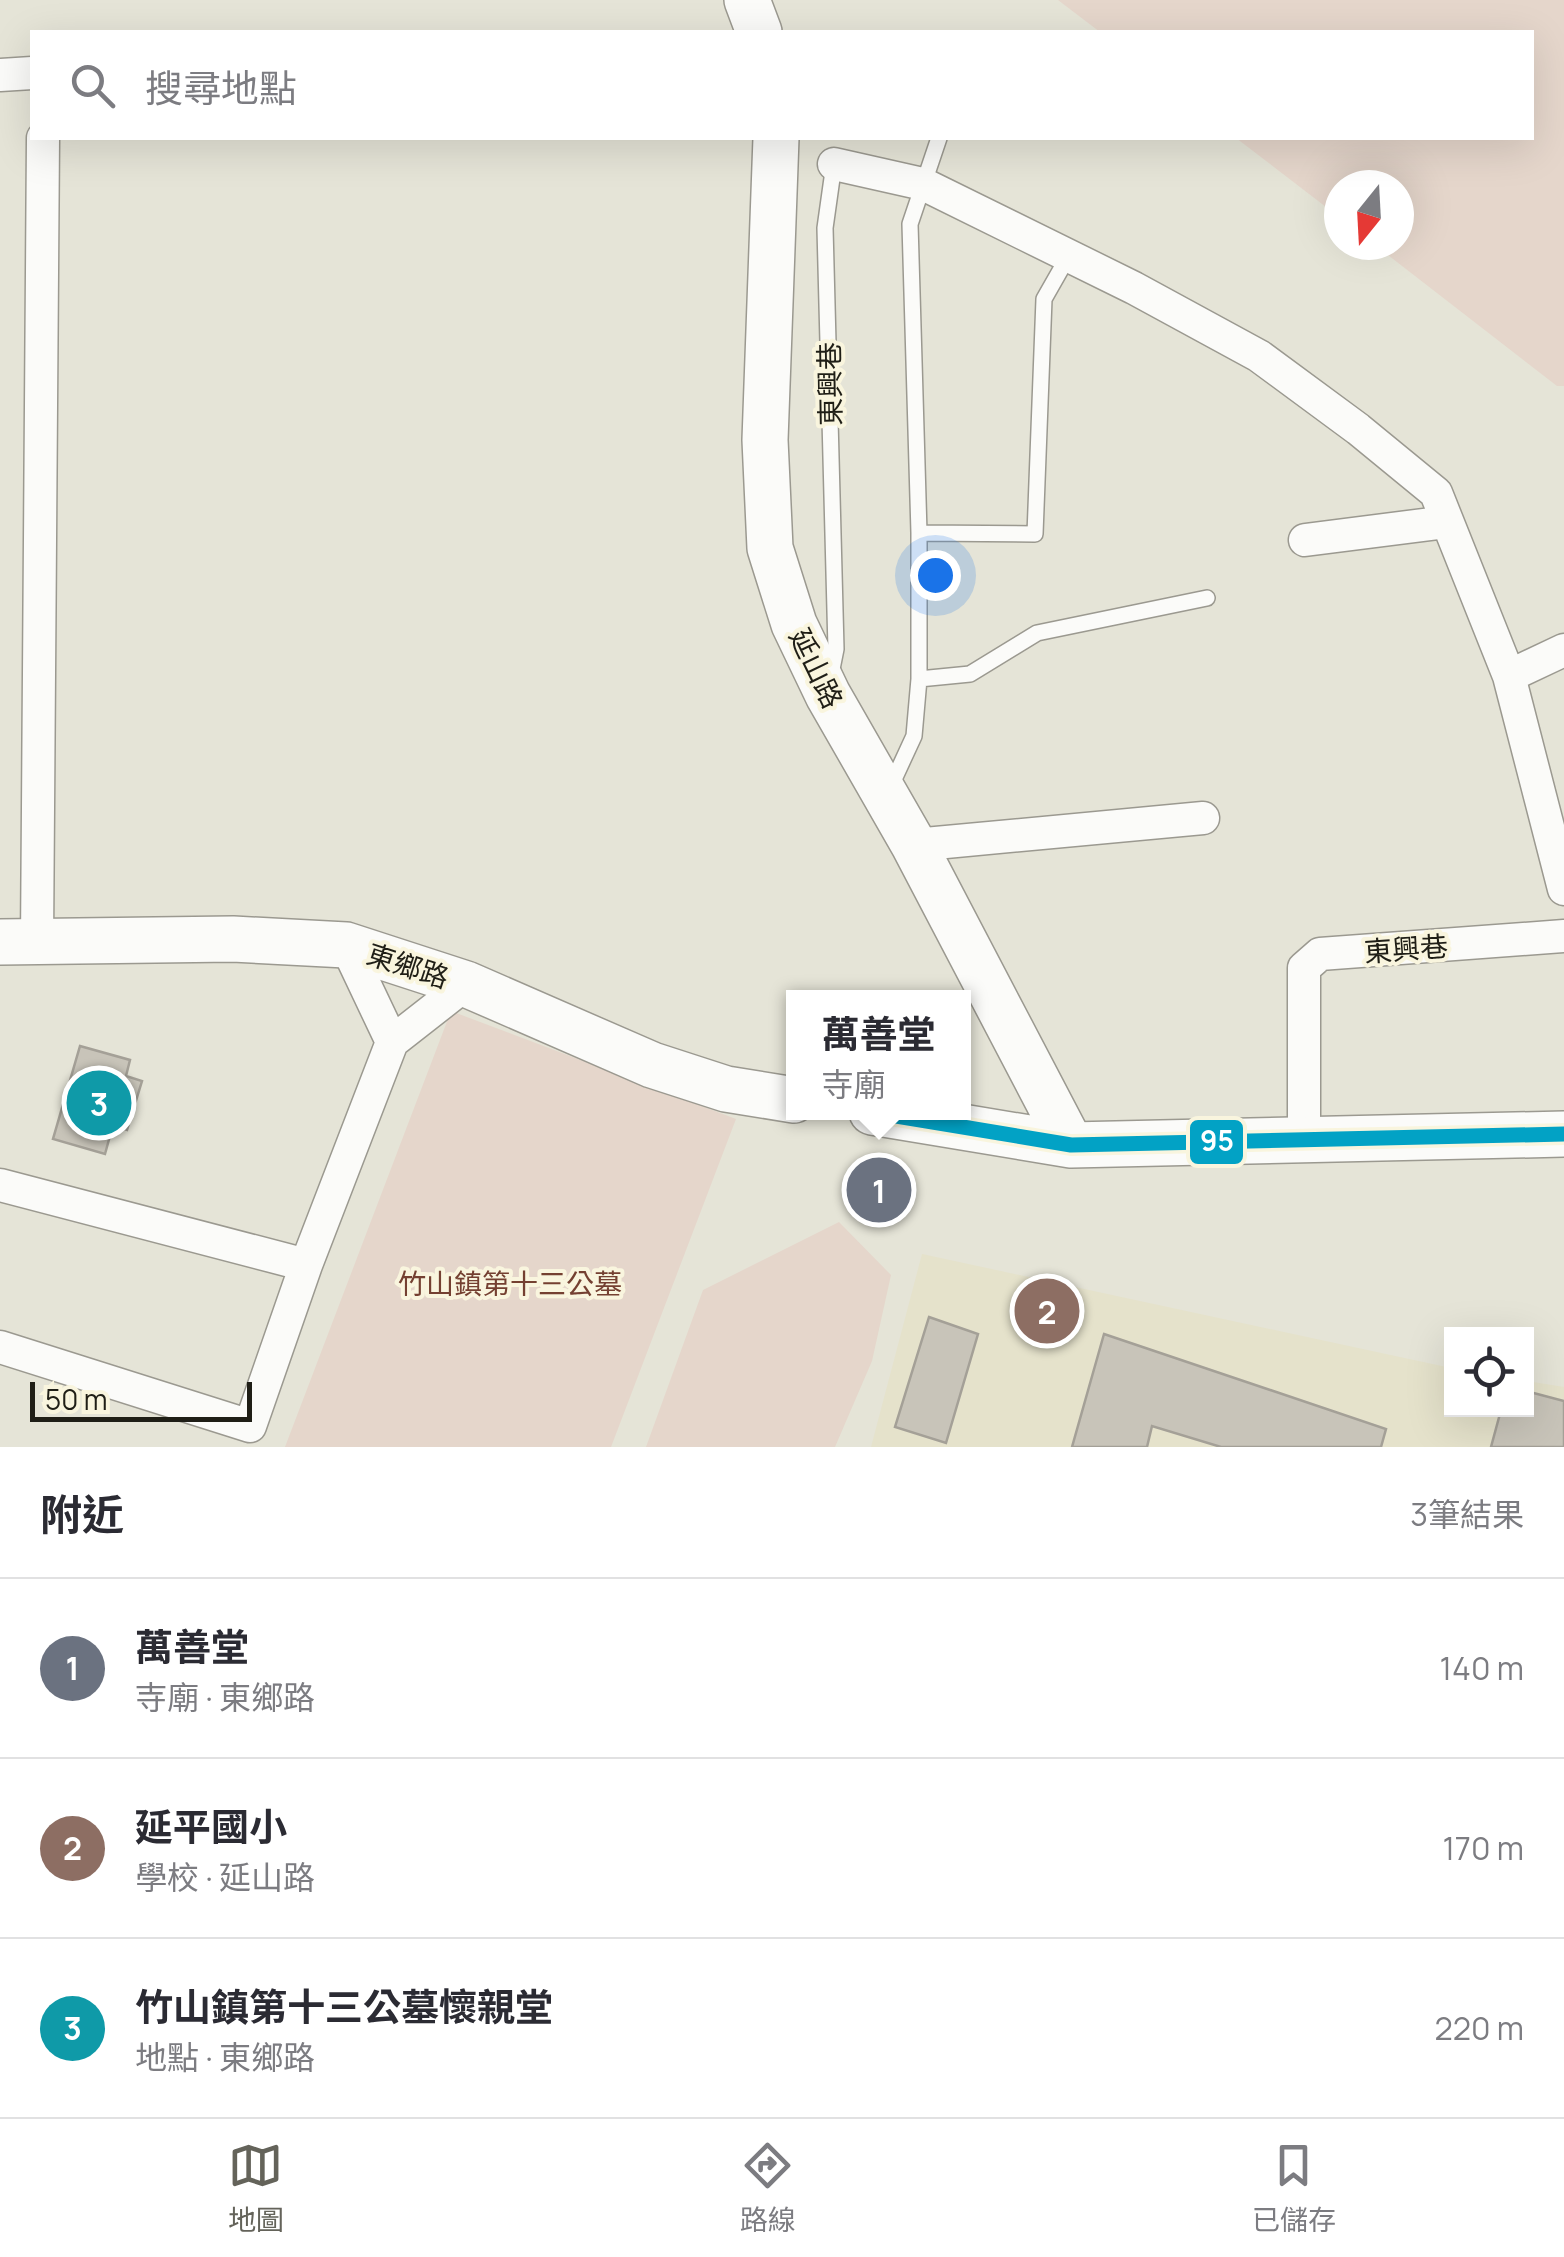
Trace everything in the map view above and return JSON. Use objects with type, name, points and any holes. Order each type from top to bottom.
[{"type":"main road","points":[[748,0],[759,30]]},
{"type":"main road","name":"延山路","points":[[776,140],[764,440],[770,548],[794,624],[828,695],[914,844],[1071,1145]]},
{"type":"main road","name":"東鄉路","points":[[19,942],[233,939],[346,945],[466,984],[652,1065],[726,1089],[786,1099]]},
{"type":"main road","points":[[920,1120],[1071,1145],[1564,1134]]},
{"type":"street","points":[[0,75],[30,73]]},
{"type":"street","points":[[19,942],[43,140]]},
{"type":"street","name":"東興巷","points":[[834,164],[923,184],[1259,356],[1436,493],[1509,676],[1564,889]]},
{"type":"street","points":[[1305,540],[1447,522]]},
{"type":"street","points":[[1509,676],[1564,650]]},
{"type":"street","points":[[914,844],[1203,818]]},
{"type":"street","name":"東興巷","points":[[1304,1138],[1304,968],[1320,954],[1564,936]]},
{"type":"street","points":[[346,945],[392,1042]]},
{"type":"street","points":[[0,1347],[250,1426],[306,1265],[392,1042],[466,984]]},
{"type":"street","points":[[0,1185],[306,1265]]},
{"type":"lane","points":[[886,797],[914,736],[919,679],[910,224],[939,140]]},
{"type":"lane","name":"東興巷","points":[[828,695],[836,649],[826,228],[834,164]]},
{"type":"lane","points":[[919,534],[1035,534],[1044,299],[1068,255]]},
{"type":"lane","points":[[919,679],[970,674],[1038,633],[1207,598]]},
{"type":"shaded area","points":[[922,1254],[1444,1366],[1444,1417],[1534,1417],[1534,1382],[1564,1387],[1564,1447],[871,1447]]},
{"type":"green space","points":[[1058,0],[1564,0],[1564,386],[1557,386],[1394,260],[1414,260],[1414,170],[1324,170],[1324,205],[1239,140],[1534,140],[1534,30],[1097,30]]},
{"type":"green space","name":"竹山鎮第十三公墓","points":[[451,1011],[736,1119],[611,1447],[285,1447]]},
{"type":"green space","points":[[839,1222],[891,1275],[872,1361],[835,1447],[646,1447],[703,1290]]},
{"type":"building","points":[[80,1046],[130,1060],[126,1076],[142,1081],[127,1130],[113,1125],[105,1154],[53,1139]]},
{"type":"building","points":[[929,1317],[978,1334],[946,1443],[895,1427]]},
{"type":"building","points":[[1104,1334],[1386,1429],[1381,1447],[1221,1447],[1152,1426],[1147,1447],[1072,1447]]},
{"type":"building","points":[[1534,1393],[1564,1401],[1564,1447],[1491,1447],[1499,1417],[1534,1417]]},
{"type":"transit line","name":"95","points":[[920,1120],[1071,1145],[1564,1134]]},
{"type":"place","name":"竹山鎮第十三公墓懷親堂","points":[[99,1103]]},
{"type":"place","name":"萬善堂","points":[[879,1190]]},
{"type":"place","name":"延平國小","points":[[1047,1311]]}]
